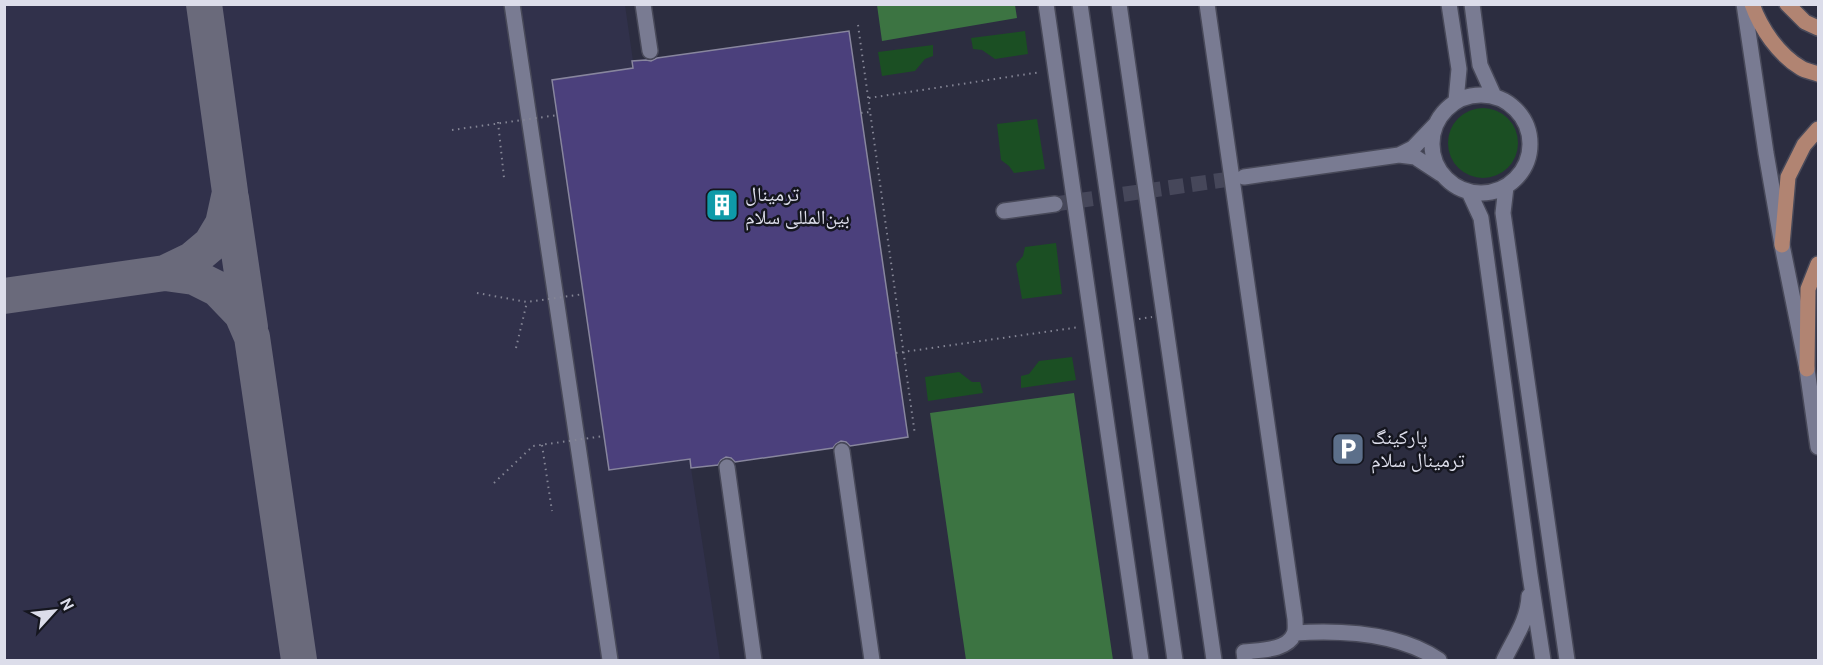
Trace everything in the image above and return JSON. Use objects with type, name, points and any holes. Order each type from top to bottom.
[{"type":"main road","points":[[1752,4],[1757,18],[1775,46],[1801,68],[1818,74]]},
{"type":"main road","points":[[1787,4],[1805,22],[1818,28]]},
{"type":"main road","points":[[1782,245],[1788,177],[1804,145],[1818,129]]},
{"type":"main road","points":[[1807,369],[1808,289],[1818,264]]},
{"type":"street","points":[[512,4],[610,660]]},
{"type":"street","points":[[643,4],[650,51]]},
{"type":"street","points":[[1046,4],[1141,660]]},
{"type":"street","points":[[1080,4],[1175,660]]},
{"type":"street","points":[[1119,4],[1214,660]]},
{"type":"street","points":[[1207,4],[1294,608],[1295,633],[1289,642],[1277,647],[1244,652],[1245,660]]},
{"type":"street","points":[[1449,4],[1459,69],[1456,101]]},
{"type":"street","points":[[1472,4],[1480,65],[1494,96]]},
{"type":"street","points":[[1744,4],[1766,153],[1807,369],[1818,447]]},
{"type":"street","points":[[1244,177],[1399,155],[1415,157],[1455,186],[1468,192],[1481,194],[1494,192],[1506,187],[1519,176],[1527,162],[1530,146],[1528,129],[1521,115],[1509,103],[1494,96],[1481,94],[1468,96],[1456,101],[1445,110],[1413,148],[1399,155]]},
{"type":"street","points":[[1437,122],[1432,150],[1436,164],[1444,176]]},
{"type":"street","points":[[1506,187],[1503,213],[1567,660]]},
{"type":"street","points":[[1468,192],[1481,218],[1543,660]]},
{"type":"street","points":[[1004,211],[1056,204]]},
{"type":"street","points":[[842,452],[872,660]]},
{"type":"street","points":[[727,467],[754,660]]},
{"type":"street","points":[[1504,660],[1521,629],[1529,608],[1530,575]]},
{"type":"street","points":[[1295,633],[1322,632],[1382,638],[1408,645],[1439,660]]},
{"type":"path","points":[[858,25],[915,435]]},
{"type":"path","points":[[869,98],[1056,70]]},
{"type":"path","points":[[861,113],[871,112]]},
{"type":"path","points":[[452,130],[558,115]]},
{"type":"path","points":[[498,122],[504,178]]},
{"type":"path","points":[[477,293],[527,302],[584,294]]},
{"type":"path","points":[[516,348],[527,302]]},
{"type":"path","points":[[1125,321],[1164,315]]},
{"type":"path","points":[[896,353],[1093,326]]},
{"type":"path","points":[[494,483],[533,446],[604,436]]},
{"type":"path","points":[[542,444],[552,512]]},
{"type":"shaded area","points":[[4,5],[625,5],[633,61],[849,31],[908,437],[691,468],[720,660],[5,660]]},
{"type":"green space","points":[[877,5],[1015,5],[1017,18],[882,41]]},
{"type":"green space","points":[[1025,31],[1028,54],[995,59],[982,50],[973,49],[971,38]]},
{"type":"green space","points":[[933,45],[933,56],[925,59],[915,71],[882,76],[878,52]]},
{"type":"green space","points":[[1483,108],[1502,114],[1512,124],[1518,143],[1512,162],[1502,172],[1483,178],[1464,172],[1454,162],[1448,143],[1454,124],[1464,114]]},
{"type":"green space","points":[[1037,119],[1045,169],[1014,173],[1001,160],[997,124]]},
{"type":"green space","points":[[1056,243],[1062,294],[1022,299],[1016,264],[1023,256],[1025,247]]},
{"type":"green space","points":[[1072,357],[1076,380],[1021,388],[1021,376],[1029,374],[1039,361]]},
{"type":"green space","points":[[959,372],[972,382],[980,382],[983,393],[928,401],[925,377]]},
{"type":"green space","points":[[1074,393],[1113,660],[966,660],[930,413]]},
{"type":"building","name":"ترمینال بین‌المللی سلام","points":[[849,31],[908,437],[850,446],[841,441],[833,448],[735,462],[726,457],[718,465],[691,468],[690,459],[609,470],[552,80],[633,68],[632,61],[651,61],[657,58]]},
{"type":"taxiway","points":[[165,273],[192,260],[211,244],[223,224],[230,192],[204,4]]},
{"type":"taxiway","points":[[231,198],[250,327]]},
{"type":"taxiway","points":[[4,296],[165,273],[194,277],[218,289],[242,314],[252,337],[299,660]]},
{"type":"tunnel","points":[[1055,204],[1244,177]]},
{"type":"place","name":"ترمینال بین‌المللی سلام","points":[[722,205]]},
{"type":"place","name":"پارکینگ ترمینال سلام","points":[[1348,449]]}]
